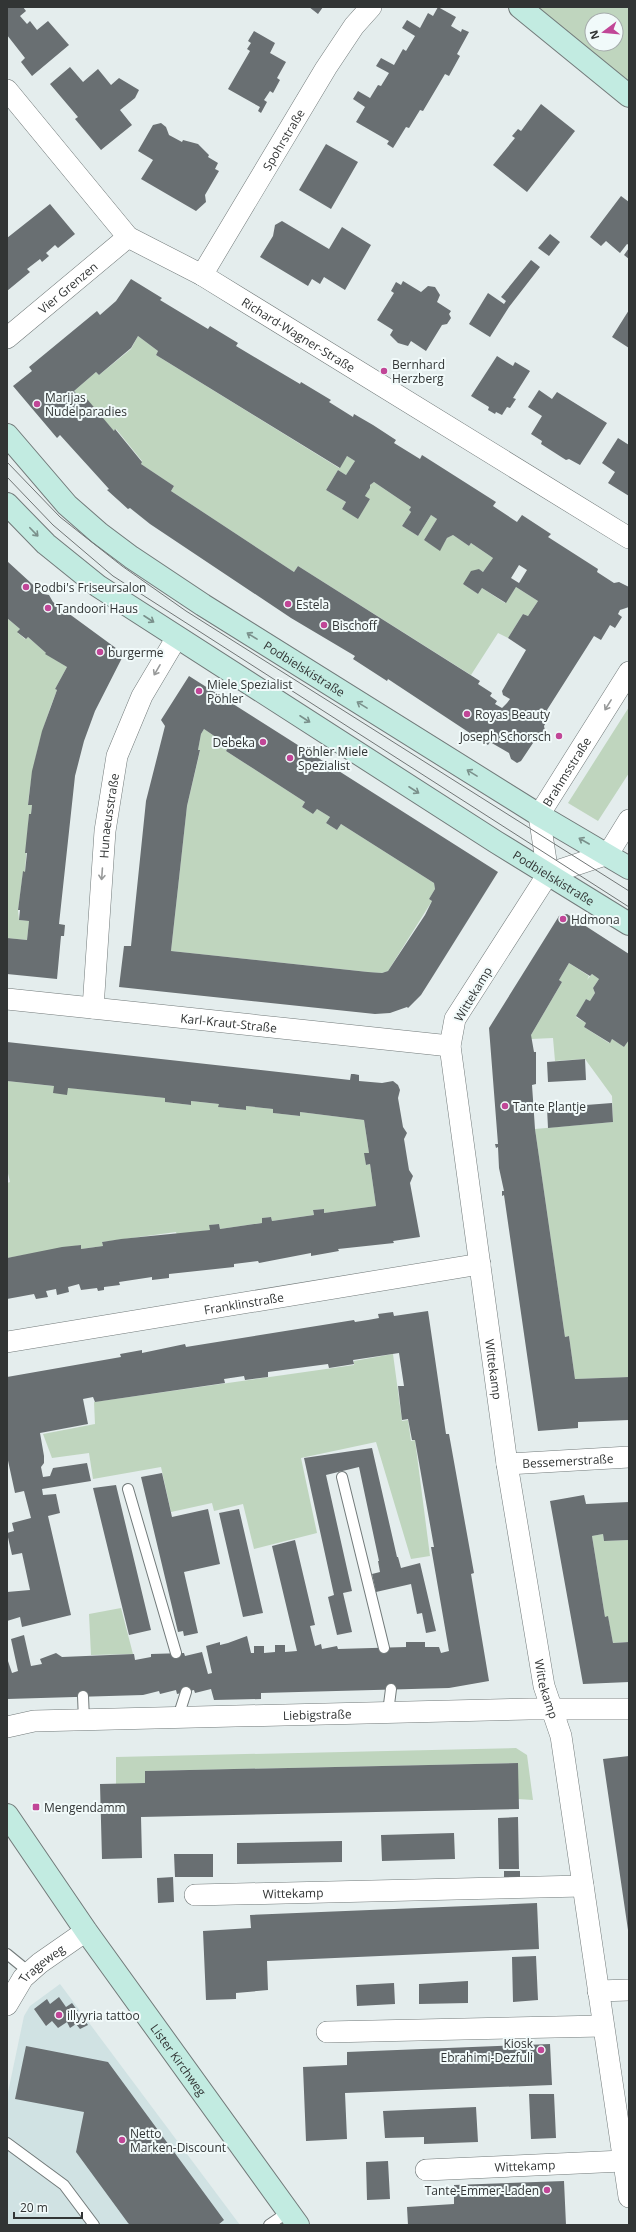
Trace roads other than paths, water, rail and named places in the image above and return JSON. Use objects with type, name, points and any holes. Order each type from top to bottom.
[{"type":"main road","points":[[520,7],[560,42],[629,96]]},
{"type":"main road","name":"Podbielskistraße","points":[[7,435],[67,505],[99,533],[131,557],[202,605],[539,815],[608,854],[629,868]]},
{"type":"main road","name":"Podbielskistraße","points":[[7,504],[46,544],[98,586],[548,874],[629,924]]},
{"type":"main road","name":"Lister Kirchweg","points":[[7,1815],[86,1931],[293,2218]]},
{"type":"street","name":"Spohrstraße","points":[[202,275],[326,68],[354,26],[371,7]]},
{"type":"street","name":"Richard-Wagner-Straße","points":[[7,90],[128,237],[202,275],[629,538]]},
{"type":"street","name":"Vier Grenzen","points":[[7,338],[128,237]]},
{"type":"street","name":"Hunaeusstraße","points":[[92,1008],[105,832],[117,756],[142,696],[177,637]]},
{"type":"street","name":"Brahmsstraße","points":[[548,874],[539,815],[629,672]]},
{"type":"street","points":[[548,874],[608,854],[629,820]]},
{"type":"street","name":"Wittekamp","points":[[548,874],[455,1019],[450,1046],[507,1464],[544,1686],[561,1736],[629,2197]]},
{"type":"street","name":"Karl-Kraut-Straße","points":[[7,1000],[450,1046]]},
{"type":"street","name":"Franklinstraße","points":[[7,1342],[480,1264]]},
{"type":"street","name":"Bessemerstraße","points":[[507,1464],[629,1457]]},
{"type":"street","name":"Liebigstraße","points":[[7,1727],[34,1721],[388,1712],[629,1709]]},
{"type":"street","name":"Wittekamp","points":[[195,1895],[583,1886]]},
{"type":"street","name":"Trageweg","points":[[7,2005],[23,1978],[29,1972],[86,1931]]},
{"type":"street","points":[[598,1991],[629,1990]]},
{"type":"street","points":[[327,2032],[603,2026]]},
{"type":"street","name":"Wittekamp","points":[[426,2170],[623,2161]]},
{"type":"lane","points":[[342,1478],[384,1648]]},
{"type":"lane","points":[[128,1489],[176,1653]]},
{"type":"lane","points":[[388,1712],[391,1689]]},
{"type":"lane","points":[[178,1718],[186,1692]]},
{"type":"lane","points":[[83,1696],[84,1720]]},
{"type":"lane","points":[[7,1954],[29,1972]]},
{"type":"lane","points":[[7,2143],[64,2185],[94,2225]]},
{"type":"lane","points":[[269,2225],[293,2218]]},
{"type":"tram line","points":[[7,462],[60,517],[122,566],[186,611],[629,891]]},
{"type":"tram line","points":[[7,477],[53,525],[113,576],[629,907]]},
{"type":"place","name":"Bernhard Herzberg","points":[[384,371]]},
{"type":"place","name":"Marijas Nudelparadies","points":[[37,404]]},
{"type":"place","name":"Podbi's Friseursalon","points":[[26,587]]},
{"type":"place","name":"Estela","points":[[288,604]]},
{"type":"place","name":"Tandoori Haus","points":[[48,608]]},
{"type":"place","name":"Bischoff","points":[[324,625]]},
{"type":"place","name":"burgerme","points":[[100,652]]},
{"type":"place","name":"Miele Spezialist Pöhler","points":[[199,691]]},
{"type":"place","name":"Royas Beauty","points":[[467,714]]},
{"type":"place","name":"Joseph Schorsch","points":[[559,736]]},
{"type":"place","name":"Debeka","points":[[263,742]]},
{"type":"place","name":"Pöhler Miele Spezialist","points":[[290,758]]},
{"type":"place","name":"Hdmona","points":[[563,919]]},
{"type":"place","name":"Tante Plantje","points":[[505,1106]]},
{"type":"place","name":"Mengendamm","points":[[36,1807]]},
{"type":"place","name":"illyyria tattoo","points":[[59,2015]]},
{"type":"place","name":"Kiosk Ebrahimi-Dezfuli","points":[[541,2050]]},
{"type":"place","name":"Netto Marken-Discount","points":[[122,2140]]},
{"type":"place","name":"Tante-Emmer-Laden","points":[[547,2190]]}]
